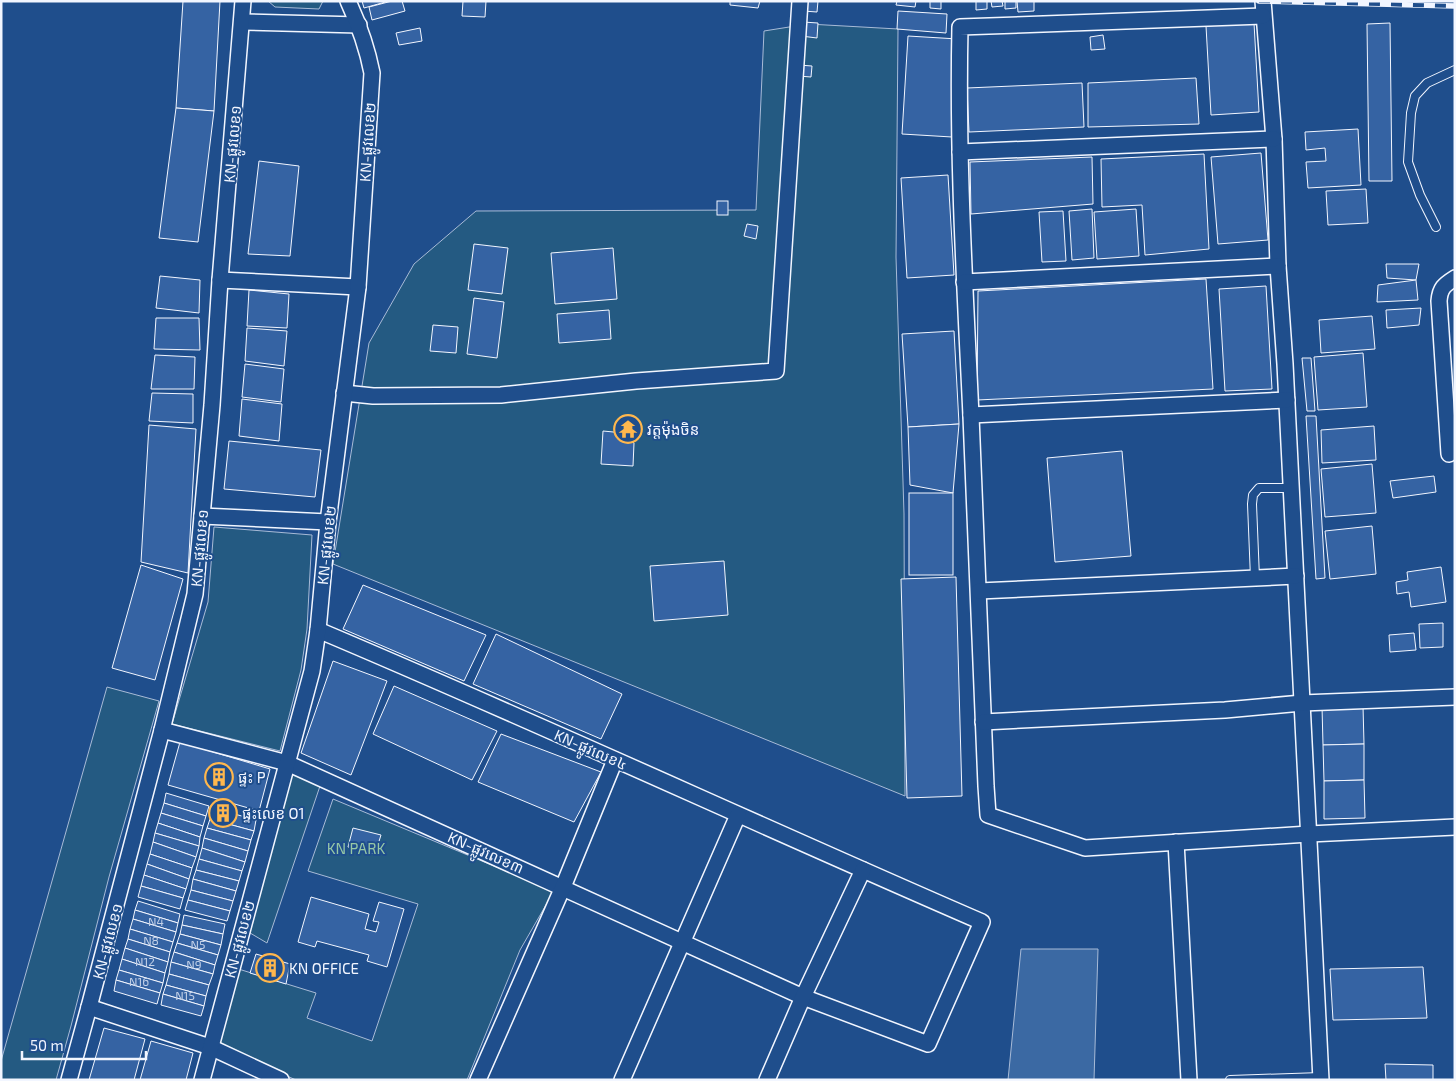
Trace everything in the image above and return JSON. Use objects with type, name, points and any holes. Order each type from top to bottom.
[{"type":"street","name":"KN-ផ្លូវលេខ១","points":[[69,1080],[90,1007],[162,730],[195,594],[212,405],[220,280],[243,1]]},
{"type":"street","name":"KN-ផ្លូវលេខ២","points":[[202,1080],[312,671],[318,630],[328,522],[358,287],[372,73],[359,25],[348,1]]},
{"type":"street","points":[[344,394],[373,396],[501,395],[636,381],[776,371],[800,1]]},
{"type":"street","points":[[1316,1078],[1309,834],[1292,488],[1278,266],[1274,139],[1263,8],[960,27],[959,94],[964,282],[988,814],[1085,848],[1309,834],[1455,827]]},
{"type":"street","points":[[242,22],[359,25]]},
{"type":"street","points":[[960,152],[1274,139]]},
{"type":"street","points":[[964,282],[1278,266]]},
{"type":"street","points":[[1450,454],[1439,301],[1440,292],[1445,284],[1455,278]]},
{"type":"street","points":[[220,280],[358,287]]},
{"type":"street","points":[[971,415],[1287,400]]},
{"type":"street","points":[[202,516],[328,522]]},
{"type":"street","points":[[979,591],[1296,576]]},
{"type":"street","name":"KN-ផ្លូវលេខ៤","points":[[318,630],[443,683],[982,922],[928,1044],[803,997]]},
{"type":"street","points":[[983,722],[1225,710],[1302,703],[1455,697]]},
{"type":"street","name":"KN-ផ្លូវលេខ៣","points":[[162,730],[287,763],[803,997]]},
{"type":"street","points":[[478,1080],[563,887],[615,760]]},
{"type":"street","points":[[622,1080],[738,815]]},
{"type":"street","points":[[1176,842],[1189,1080]]},
{"type":"street","points":[[767,1080],[862,870]]},
{"type":"street","points":[[90,1007],[210,1047],[281,1080]]},
{"type":"lane","points":[[1436,227],[1420,195],[1408,162],[1411,113],[1415,96],[1427,83],[1455,70]]},
{"type":"lane","points":[[1255,578],[1253,495],[1259,488],[1292,488]]},
{"type":"lane","points":[[1230,1080],[1316,1078]]},
{"type":"green space","points":[[268,1],[323,1],[319,9],[275,7]]},
{"type":"green space","name":"វត្តម៉ុងចិន","points":[[808,24],[898,29],[896,257],[904,514],[905,796],[333,564],[369,343],[414,264],[476,211],[756,210],[764,31]]},
{"type":"green space","points":[[214,527],[312,535],[307,629],[301,670],[280,751],[172,724],[208,602]]},
{"type":"green space","points":[[107,687],[159,701],[109,877],[56,1080],[1,1080],[1,1061]]},
{"type":"green space","points":[[290,773],[320,786],[267,943],[245,930]]},
{"type":"green space","name":"KN PARK","points":[[333,799],[554,891],[520,950],[467,1080],[296,1080],[215,1044],[232,967],[316,993],[307,1018],[372,1041],[418,904],[308,871]]},
{"type":"shaded area","points":[[1021,949],[1098,949],[1094,1080],[1008,1080]]},
{"type":"building","points":[[183,1],[220,1],[214,111],[176,108]]},
{"type":"building","points":[[362,1],[389,1],[364,8]]},
{"type":"building","points":[[392,1],[402,1],[405,11],[372,20],[369,7]]},
{"type":"building","points":[[463,1],[486,1],[485,17],[462,16]]},
{"type":"building","points":[[730,1],[760,1],[758,8],[730,5]]},
{"type":"building","points":[[804,1],[818,1],[817,12],[803,11]]},
{"type":"building","points":[[897,1],[916,1],[915,7],[896,5]]},
{"type":"building","points":[[930,1],[941,1],[941,9],[930,8]]},
{"type":"building","points":[[976,1],[987,1],[987,9],[976,10]]},
{"type":"building","points":[[991,1],[1002,1],[1003,6],[992,7]]},
{"type":"building","points":[[1005,1],[1016,1],[1016,8],[1005,9]]},
{"type":"building","points":[[1017,1],[1034,1],[1034,11],[1018,12]]},
{"type":"building","points":[[898,11],[947,14],[946,33],[897,29]]},
{"type":"building","points":[[803,22],[818,23],[817,38],[801,36]]},
{"type":"building","points":[[1254,23],[1259,112],[1211,115],[1206,26]]},
{"type":"building","points":[[1390,23],[1392,181],[1369,181],[1367,24]]},
{"type":"building","points":[[420,28],[422,41],[399,45],[396,33]]},
{"type":"building","points":[[1103,35],[1105,49],[1091,50],[1090,37]]},
{"type":"building","points":[[908,36],[958,39],[952,137],[902,134]]},
{"type":"building","points":[[799,65],[812,66],[811,77],[798,76]]},
{"type":"building","points":[[1196,78],[1199,124],[1088,127],[1088,83]]},
{"type":"building","points":[[1082,83],[1084,127],[969,132],[967,88]]},
{"type":"building","points":[[176,108],[214,111],[198,242],[159,238]]},
{"type":"building","points":[[1358,129],[1361,185],[1308,188],[1306,162],[1326,161],[1325,148],[1306,150],[1305,132]]},
{"type":"building","points":[[1261,153],[1268,240],[1218,244],[1211,157]]},
{"type":"building","points":[[1204,154],[1209,249],[1145,255],[1142,205],[1102,207],[1101,159]]},
{"type":"building","points":[[1092,157],[1093,204],[971,214],[970,162]]},
{"type":"building","points":[[259,161],[299,166],[290,256],[248,254]]},
{"type":"building","points":[[948,175],[954,275],[907,278],[901,178]]},
{"type":"building","points":[[1366,189],[1368,223],[1328,225],[1326,191]]},
{"type":"building","points":[[717,201],[728,201],[728,215],[717,215]]},
{"type":"building","points":[[1092,209],[1094,258],[1072,260],[1069,211]]},
{"type":"building","points":[[1136,209],[1139,256],[1097,259],[1094,212]]},
{"type":"building","points":[[1063,211],[1066,261],[1042,262],[1039,212]]},
{"type":"building","points":[[747,224],[758,226],[756,239],[744,236]]},
{"type":"building","points":[[474,244],[508,248],[502,294],[468,290]]},
{"type":"building","points":[[613,248],[617,299],[555,304],[551,253]]},
{"type":"building","points":[[1386,264],[1419,264],[1416,280],[1387,278]]},
{"type":"building","points":[[160,276],[200,280],[199,313],[156,308]]},
{"type":"building","points":[[1206,279],[1213,389],[977,400],[978,291]]},
{"type":"building","points":[[1416,280],[1418,300],[1377,302],[1378,285]]},
{"type":"building","points":[[1266,286],[1272,389],[1225,391],[1219,289]]},
{"type":"building","points":[[249,290],[289,294],[287,328],[247,326]]},
{"type":"building","points":[[474,298],[504,302],[497,358],[467,354]]},
{"type":"building","points":[[1421,308],[1419,325],[1387,328],[1386,310]]},
{"type":"building","points":[[609,310],[611,339],[559,343],[557,314]]},
{"type":"building","points":[[1372,316],[1375,349],[1321,353],[1319,320]]},
{"type":"building","points":[[156,318],[199,318],[200,350],[154,349]]},
{"type":"building","points":[[433,325],[458,327],[456,353],[430,351]]},
{"type":"building","points":[[247,328],[287,331],[284,366],[245,361]]},
{"type":"building","points":[[954,331],[959,424],[908,427],[902,334]]},
{"type":"building","points":[[1363,353],[1367,407],[1318,410],[1314,357]]},
{"type":"building","points":[[155,355],[195,357],[194,389],[151,389]]},
{"type":"building","points":[[1302,358],[1311,358],[1315,411],[1307,411]]},
{"type":"building","points":[[245,364],[284,369],[281,402],[242,397]]},
{"type":"building","points":[[152,393],[193,394],[193,423],[149,421]]},
{"type":"building","points":[[242,399],[282,404],[279,441],[239,436]]},
{"type":"building","points":[[1306,416],[1316,416],[1325,578],[1316,579]]},
{"type":"building","points":[[959,424],[953,493],[910,485],[908,427]]},
{"type":"building","points":[[149,425],[196,429],[188,573],[141,562]]},
{"type":"building","points":[[1374,426],[1376,460],[1322,463],[1321,430]]},
{"type":"building","points":[[603,431],[624,433],[634,443],[633,466],[601,464]]},
{"type":"building","points":[[229,441],[321,450],[315,497],[224,489]]},
{"type":"building","points":[[1122,451],[1131,556],[1055,562],[1047,458]]},
{"type":"building","points":[[1372,464],[1376,513],[1325,517],[1321,469]]},
{"type":"building","points":[[1434,476],[1436,492],[1393,498],[1390,481]]},
{"type":"building","points":[[909,493],[953,493],[953,575],[909,575]]},
{"type":"building","points":[[1372,526],[1376,574],[1330,579],[1325,531]]},
{"type":"building","points":[[724,561],[728,615],[654,621],[650,566]]},
{"type":"building","points":[[141,565],[183,579],[155,680],[112,668]]},
{"type":"building","points":[[1441,567],[1446,602],[1411,607],[1409,592],[1397,594],[1396,582],[1408,580],[1407,572]]},
{"type":"building","points":[[956,577],[962,796],[907,798],[901,579]]},
{"type":"building","points":[[363,585],[486,635],[464,681],[343,629]]},
{"type":"building","points":[[1443,623],[1443,647],[1420,648],[1419,624]]},
{"type":"building","points":[[1414,633],[1416,650],[1390,652],[1389,635]]},
{"type":"building","points":[[496,634],[622,694],[601,739],[473,684]]},
{"type":"building","points":[[333,661],[387,681],[351,775],[301,753]]},
{"type":"building","points":[[394,686],[497,731],[472,780],[373,734]]},
{"type":"building","points":[[1363,706],[1364,744],[1323,745],[1322,707]]},
{"type":"building","points":[[501,734],[601,772],[574,822],[478,782]]},
{"type":"building","name":"ផ្ទះ P","points":[[180,742],[270,769],[259,811],[168,785]]},
{"type":"building","points":[[1364,744],[1364,780],[1324,781],[1323,745]]},
{"type":"building","points":[[1364,780],[1365,818],[1324,819],[1324,781]]},
{"type":"building","points":[[166,793],[209,806],[206,816],[164,803]]},
{"type":"building","points":[[164,803],[206,816],[203,826],[161,813]]},
{"type":"building","name":"ផ្ទះលេខ O1","points":[[213,808],[256,820],[254,831],[210,819]]},
{"type":"building","points":[[161,813],[203,826],[200,837],[158,823]]},
{"type":"building","points":[[210,819],[254,831],[251,840],[207,828]]},
{"type":"building","points":[[158,823],[200,837],[199,846],[155,833]]},
{"type":"building","points":[[207,828],[251,840],[248,851],[204,838]]},
{"type":"building","points":[[353,828],[381,835],[375,854],[348,847]]},
{"type":"building","points":[[155,833],[199,846],[196,857],[153,842]]},
{"type":"building","points":[[204,838],[248,851],[245,862],[202,848]]},
{"type":"building","points":[[153,842],[196,857],[192,868],[150,854]]},
{"type":"building","points":[[202,848],[245,862],[242,871],[199,859]]},
{"type":"building","points":[[150,854],[192,868],[189,879],[147,864]]},
{"type":"building","points":[[199,859],[242,871],[239,881],[196,870]]},
{"type":"building","points":[[147,864],[189,879],[186,889],[144,875]]},
{"type":"building","points":[[196,870],[239,881],[236,891],[193,879]]},
{"type":"building","points":[[144,875],[186,889],[183,898],[141,886]]},
{"type":"building","points":[[193,879],[236,891],[233,901],[191,890]]},
{"type":"building","points":[[141,886],[183,898],[180,909],[138,897]]},
{"type":"building","points":[[191,890],[233,901],[230,911],[188,900]]},
{"type":"building","points":[[311,897],[369,914],[365,929],[376,932],[379,922],[373,921],[379,902],[404,909],[387,967],[367,961],[369,955],[317,941],[315,947],[298,942]]},
{"type":"building","points":[[188,900],[230,911],[227,921],[185,910]]},
{"type":"building","points":[[138,901],[180,914],[178,923],[135,910]]},
{"type":"building","points":[[135,910],[178,923],[176,932],[133,919]]},
{"type":"building","points":[[184,915],[225,924],[223,934],[182,925]]},
{"type":"building","points":[[133,919],[176,932],[173,942],[130,929]]},
{"type":"building","points":[[182,925],[223,934],[221,945],[180,934]]},
{"type":"building","points":[[130,929],[173,942],[170,952],[128,939]]},
{"type":"building","points":[[180,934],[221,945],[218,955],[177,943]]},
{"type":"building","points":[[128,939],[170,952],[168,962],[125,948]]},
{"type":"building","points":[[177,943],[218,955],[215,965],[174,952]]},
{"type":"building","points":[[125,948],[168,962],[165,973],[122,959]]},
{"type":"building","points":[[174,952],[215,965],[213,974],[171,962]]},
{"type":"building","name":"KN OFFICE","points":[[256,954],[290,964],[286,984],[250,973]]},
{"type":"building","points":[[122,959],[165,973],[163,983],[119,970]]},
{"type":"building","points":[[171,962],[213,974],[209,985],[169,974]]},
{"type":"building","points":[[1423,967],[1427,1018],[1333,1020],[1330,969]]},
{"type":"building","points":[[119,970],[163,983],[160,993],[116,980]]},
{"type":"building","points":[[169,974],[209,985],[206,996],[166,985]]},
{"type":"building","points":[[116,980],[160,993],[157,1004],[114,991]]},
{"type":"building","points":[[166,985],[206,996],[204,1006],[163,994]]},
{"type":"building","points":[[163,994],[204,1006],[201,1016],[161,1005]]},
{"type":"building","points":[[104,1028],[145,1039],[134,1080],[89,1080]]},
{"type":"building","points":[[151,1041],[193,1053],[186,1080],[140,1080]]},
{"type":"building","points":[[1385,1064],[1433,1065],[1433,1080],[1386,1080]]},
{"type":"railway","points":[[1259,1],[1455,6]]},
{"type":"place","name":"វត្តម៉ុងចិន","points":[[628,429]]},
{"type":"place","name":"ផ្ទះ P","points":[[219,777]]},
{"type":"place","name":"ផ្ទះលេខ O1","points":[[223,813]]},
{"type":"place","name":"KN OFFICE","points":[[270,968]]}]
